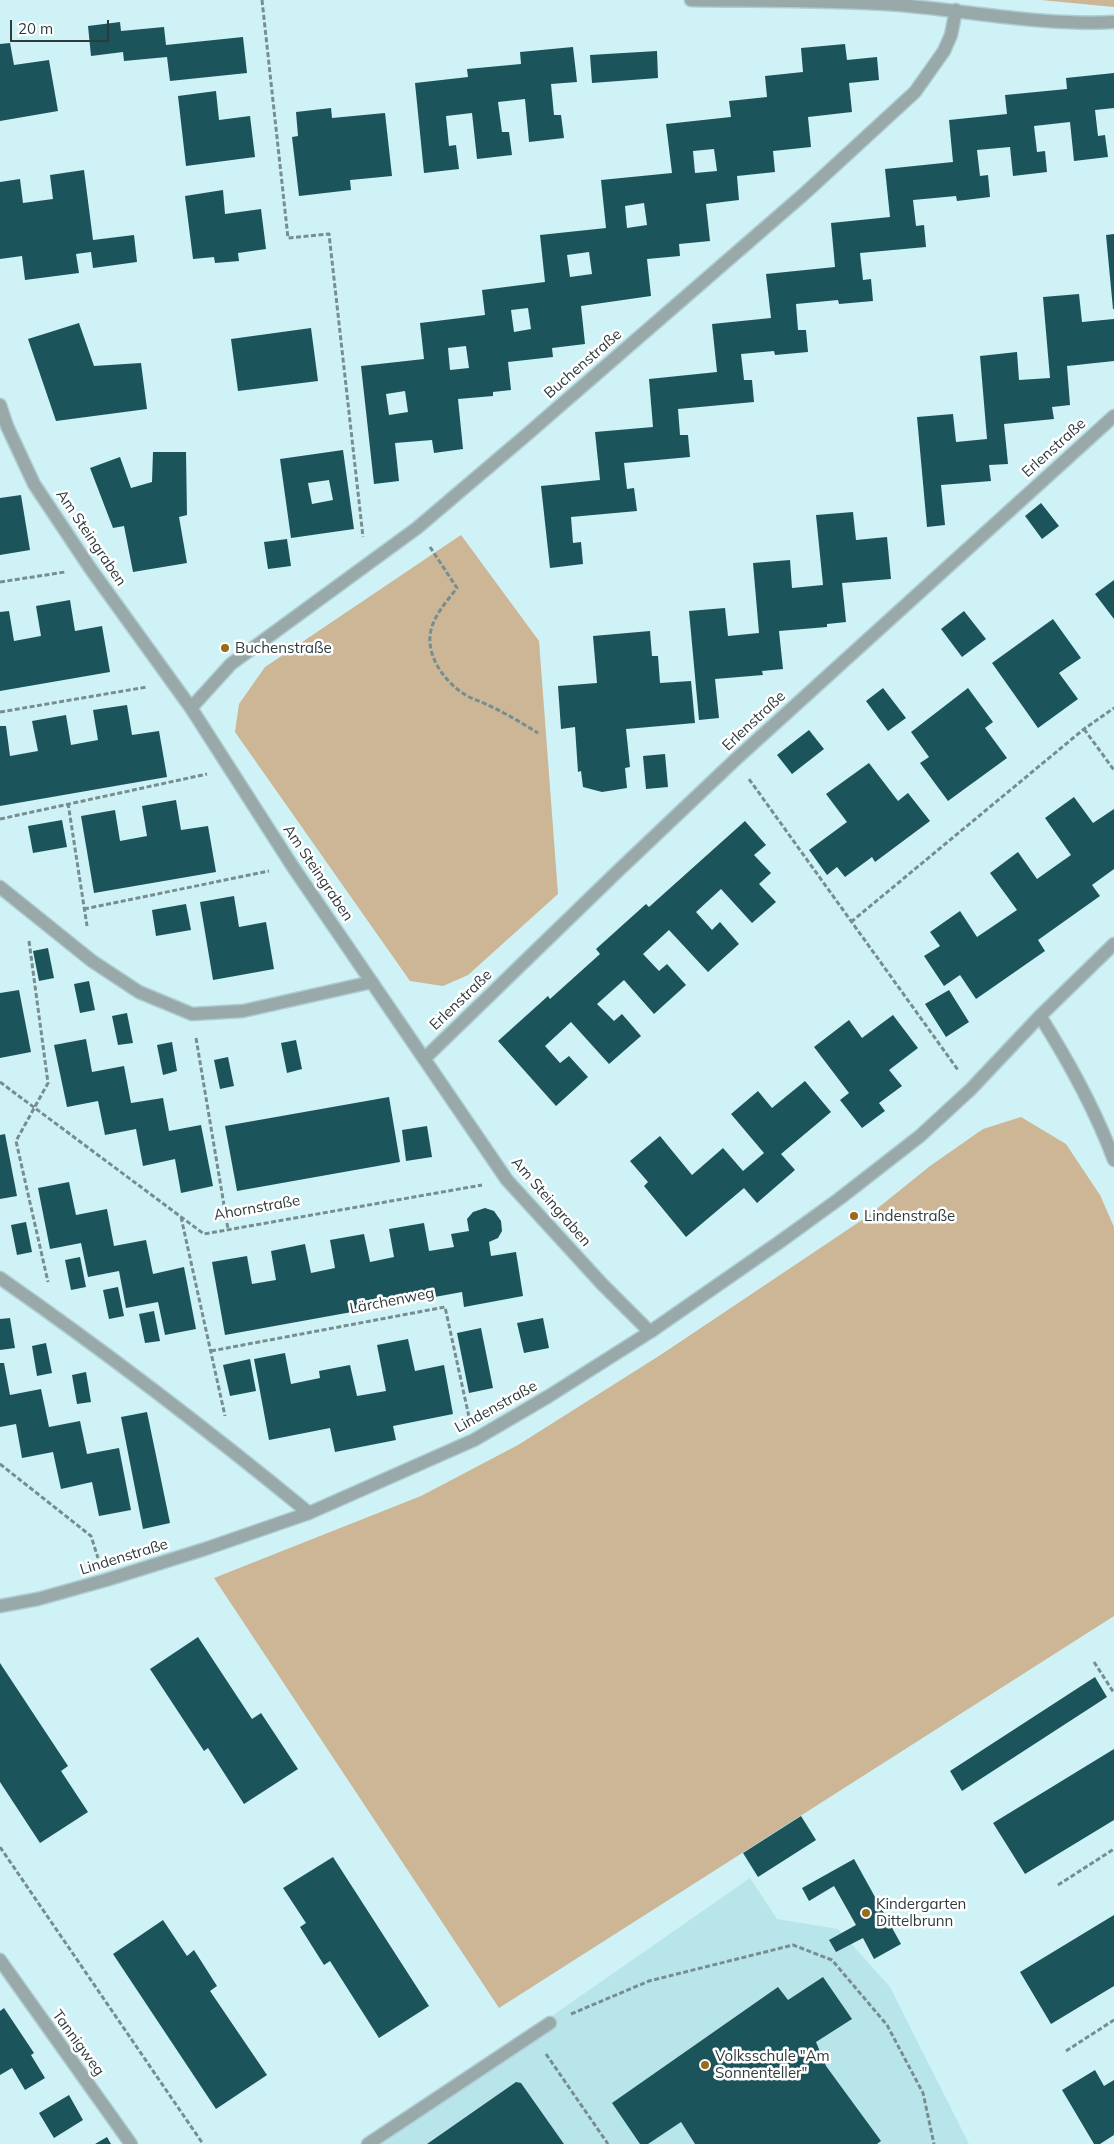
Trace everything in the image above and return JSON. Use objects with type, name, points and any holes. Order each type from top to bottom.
[{"type":"street","points":[[690,0],[885,4],[956,10],[1038,21],[1081,24],[1114,22]]},
{"type":"street","name":"Buchenstraße","points":[[190,708],[231,664],[417,528],[789,207],[916,92],[944,51],[951,35],[956,10]]},
{"type":"street","name":"Am Steingraben","points":[[0,404],[4,427],[34,484],[90,568],[190,708],[293,867],[507,1180],[602,1284],[650,1332]]},
{"type":"street","name":"Erlenstraße","points":[[424,1058],[728,767],[1114,416]]},
{"type":"street","points":[[0,887],[24,909],[92,961],[139,992],[192,1014],[244,1011],[372,982]]},
{"type":"street","name":"Lindenstraße","points":[[0,1606],[38,1599],[106,1580],[205,1549],[309,1513],[474,1440],[549,1396],[650,1332],[839,1199],[920,1136],[971,1089],[1040,1016],[1114,944]]},
{"type":"street","points":[[1040,1016],[1067,1058],[1104,1134],[1114,1160]]},
{"type":"street","points":[[0,1278],[232,1450],[309,1513]]},
{"type":"street","name":"Tannigweg","points":[[0,1960],[131,2144]]},
{"type":"street","points":[[368,2144],[550,2023]]},
{"type":"path","points":[[262,0],[288,238],[329,234],[366,565]]},
{"type":"path","points":[[417,528],[457,588],[442,605],[431,630],[431,654],[440,670],[449,683],[465,695],[538,733]]},
{"type":"path","points":[[0,582],[90,568]]},
{"type":"path","points":[[0,712],[172,683]]},
{"type":"path","points":[[851,922],[1084,729],[1114,708]]},
{"type":"path","points":[[1084,729],[1114,770]]},
{"type":"path","points":[[0,819],[231,769]]},
{"type":"path","points":[[764,800],[971,1089]]},
{"type":"path","points":[[68,803],[92,961]]},
{"type":"path","points":[[84,909],[293,867]]},
{"type":"path","points":[[24,909],[48,1083],[33,1107],[16,1141],[55,1317]]},
{"type":"path","points":[[192,1014],[228,1229]]},
{"type":"path","name":"Ahornstraße","points":[[0,1082],[204,1234],[507,1180]]},
{"type":"path","points":[[181,1217],[232,1450]]},
{"type":"path","name":"Lärchenweg","points":[[210,1351],[445,1307],[474,1440]]},
{"type":"path","points":[[0,1464],[90,1536],[106,1580]]},
{"type":"path","points":[[1094,1662],[1114,1693]]},
{"type":"path","points":[[0,1847],[203,2144]]},
{"type":"path","points":[[1058,1885],[1114,1849]]},
{"type":"path","points":[[550,2023],[649,1981],[793,1945],[832,1960],[887,2025],[923,2093],[934,2144]]},
{"type":"path","points":[[1066,2051],[1114,2020]]},
{"type":"path","points":[[533,2035],[608,2144]]},
{"type":"shaded area","points":[[1041,0],[1114,0],[1114,7]]},
{"type":"shaded area","points":[[461,535],[539,641],[558,894],[468,975],[443,986],[410,981],[235,732],[239,704],[265,667]]},
{"type":"shaded area","points":[[1021,1117],[1066,1144],[1100,1195],[1114,1227],[1114,1616],[499,2008],[214,1578],[421,1496],[518,1445],[662,1354],[868,1216],[930,1166],[983,1129]]},
{"type":"shaded area","name":"Volksschule \"Am Sonnenteller\"","points":[[750,1878],[777,1919],[838,1929],[890,1987],[969,2144],[368,2144]]},
{"type":"building","points":[[120,22],[121,31],[164,27],[166,45],[243,37],[247,73],[170,81],[167,57],[124,61],[123,52],[91,56],[88,26]]},
{"type":"building","points":[[10,43],[14,65],[49,60],[58,111],[0,121],[0,44]]},
{"type":"building","points":[[845,44],[847,60],[877,57],[879,80],[849,83],[852,112],[808,117],[811,147],[773,151],[775,172],[737,176],[739,200],[706,204],[710,241],[679,244],[680,256],[647,259],[651,296],[581,306],[585,344],[552,348],[553,357],[508,362],[511,390],[493,392],[493,396],[458,399],[463,449],[434,453],[432,440],[395,443],[399,481],[374,484],[361,366],[424,359],[420,323],[485,315],[482,290],[545,282],[540,235],[606,228],[601,180],[672,173],[666,124],[731,117],[729,101],[767,97],[765,76],[803,72],[801,48]],"holes":[[[714,149],[717,171],[695,173],[693,151]],[[644,203],[647,225],[627,228],[625,206]],[[589,252],[592,274],[570,277],[567,255]],[[528,308],[531,329],[514,332],[511,310]],[[466,346],[469,368],[450,370],[448,348]],[[405,391],[408,412],[389,415],[386,394]]]},
{"type":"building","points":[[573,47],[577,82],[551,84],[554,115],[561,115],[564,138],[529,142],[525,99],[498,102],[502,132],[509,132],[512,155],[477,159],[472,113],[446,116],[449,146],[456,145],[459,169],[424,173],[415,83],[468,77],[467,69],[521,64],[520,52]]},
{"type":"building","points":[[657,51],[658,78],[592,83],[590,55]]},
{"type":"building","points":[[1114,73],[1114,108],[1095,110],[1098,136],[1105,135],[1108,157],[1074,161],[1070,122],[1034,126],[1037,152],[1045,151],[1047,172],[1013,176],[1010,147],[977,150],[980,176],[988,175],[990,197],[957,201],[956,196],[913,200],[916,226],[924,225],[926,247],[860,253],[863,280],[871,279],[873,301],[839,304],[838,300],[796,304],[798,330],[806,330],[808,352],[775,355],[774,351],[741,354],[744,380],[752,380],[754,402],[678,409],[680,435],[688,435],[690,457],[624,463],[627,489],[634,488],[637,511],[571,517],[573,543],[581,542],[583,564],[550,568],[541,486],[600,480],[595,432],[653,427],[649,379],[717,372],[712,324],[771,318],[766,274],[835,267],[831,223],[890,217],[885,169],[953,162],[949,120],[1007,114],[1005,95],[1067,89],[1066,78]]},
{"type":"building","points":[[216,91],[219,120],[250,116],[255,157],[186,166],[178,96]]},
{"type":"building","points":[[331,108],[332,118],[385,113],[392,176],[350,180],[351,190],[299,196],[292,137],[298,136],[296,112]]},
{"type":"building","points":[[84,170],[93,240],[134,235],[137,262],[93,268],[91,252],[76,254],[79,273],[25,280],[22,256],[0,259],[0,182],[20,179],[23,203],[53,199],[50,175]]},
{"type":"building","points":[[223,190],[225,214],[261,209],[266,249],[238,253],[239,261],[215,263],[214,257],[193,259],[185,196]]},
{"type":"building","points":[[1114,234],[1114,309],[1113,309],[1106,235]]},
{"type":"building","points":[[1079,294],[1082,322],[1114,319],[1114,361],[1067,366],[1070,405],[1052,407],[1054,419],[1004,424],[1008,464],[989,465],[991,481],[941,485],[945,525],[927,527],[917,417],[953,414],[956,442],[987,439],[980,356],[1017,352],[1019,380],[1050,378],[1043,297]]},
{"type":"building","points":[[79,323],[94,366],[141,363],[147,409],[56,421],[28,339]]},
{"type":"building","points":[[311,328],[318,381],[238,391],[231,339]]},
{"type":"building","points":[[343,450],[354,529],[291,538],[280,459]],"holes":[[[329,480],[333,500],[312,504],[308,483]]]},
{"type":"building","points":[[153,452],[186,452],[187,515],[179,517],[187,563],[133,572],[124,526],[113,528],[90,468],[120,457],[131,488],[152,482]]},
{"type":"building","points":[[21,495],[30,550],[0,555],[0,498]]},
{"type":"building","points":[[1041,503],[1059,526],[1042,539],[1025,516]]},
{"type":"building","points":[[853,512],[856,540],[887,537],[891,579],[842,583],[846,622],[827,624],[827,627],[779,631],[783,669],[762,671],[763,675],[715,679],[719,718],[699,720],[689,611],[725,608],[728,636],[759,633],[753,563],[790,560],[792,588],[823,585],[816,515]]},
{"type":"building","points":[[287,539],[291,566],[268,569],[264,542]]},
{"type":"building","points":[[1114,580],[1114,619],[1095,594]]},
{"type":"building","points":[[70,600],[75,631],[102,626],[110,672],[0,691],[0,612],[9,611],[14,641],[41,636],[36,606]]},
{"type":"building","points":[[964,611],[986,639],[962,657],[941,629]]},
{"type":"building","points":[[1053,619],[1081,658],[1059,673],[1078,699],[1038,728],[992,663]]},
{"type":"building","points":[[650,631],[652,656],[658,656],[660,683],[691,681],[695,723],[626,729],[630,767],[625,768],[627,788],[602,792],[583,787],[581,771],[578,772],[575,727],[561,729],[558,686],[597,683],[593,636]]},
{"type":"building","points":[[883,688],[906,718],[888,731],[866,701]]},
{"type":"building","points":[[968,688],[993,722],[985,728],[1007,758],[948,801],[920,763],[929,757],[911,732]]},
{"type":"building","points":[[127,705],[132,735],[159,731],[167,777],[0,806],[0,726],[6,726],[10,756],[38,751],[32,721],[66,715],[71,745],[98,740],[93,710]]},
{"type":"building","points":[[809,730],[824,749],[792,774],[777,755]]},
{"type":"building","points":[[665,754],[668,787],[646,789],[643,756]]},
{"type":"building","points":[[869,763],[898,801],[908,793],[930,821],[875,862],[872,857],[845,877],[837,867],[827,875],[809,850],[847,822],[826,794]]},
{"type":"building","points":[[1074,797],[1093,823],[1114,809],[1114,869],[1092,885],[1100,896],[1038,940],[1045,951],[976,999],[960,975],[944,986],[924,956],[940,946],[930,932],[960,911],[977,937],[1017,910],[990,873],[1018,852],[1037,879],[1071,855],[1045,818]]},
{"type":"building","points":[[176,800],[181,830],[208,826],[216,872],[94,893],[81,816],[115,810],[120,841],[147,836],[142,806]]},
{"type":"building","points":[[62,820],[67,847],[33,853],[28,826]]},
{"type":"building","points":[[745,821],[766,845],[754,855],[771,873],[759,884],[776,902],[752,923],[721,889],[696,912],[712,930],[720,922],[739,944],[708,972],[669,930],[643,954],[659,971],[667,964],[686,985],[654,1014],[624,980],[597,1004],[614,1021],[622,1014],[641,1036],[609,1064],[571,1022],[545,1046],[560,1063],[569,1056],[588,1077],[556,1106],[498,1041],[548,996],[550,999],[600,954],[596,949],[646,904],[649,907]]},
{"type":"building","points":[[234,896],[239,927],[266,922],[274,969],[213,980],[200,902]]},
{"type":"building","points":[[186,904],[191,930],[156,936],[152,910]]},
{"type":"building","points":[[48,948],[54,978],[39,981],[33,951]]},
{"type":"building","points":[[89,981],[95,1010],[80,1013],[74,984]]},
{"type":"building","points":[[19,990],[31,1052],[0,1058],[0,993]]},
{"type":"building","points":[[949,990],[969,1022],[946,1037],[925,1004]]},
{"type":"building","points":[[127,1013],[133,1043],[118,1045],[112,1016]]},
{"type":"building","points":[[893,1015],[918,1048],[889,1070],[902,1086],[879,1103],[885,1111],[862,1128],[840,1100],[849,1093],[814,1047],[849,1020],[862,1038]]},
{"type":"building","points":[[86,1039],[92,1072],[124,1066],[131,1103],[163,1098],[169,1131],[201,1125],[213,1186],[181,1193],[175,1159],[143,1166],[136,1129],[105,1135],[98,1101],[67,1107],[54,1045]]},
{"type":"building","points":[[296,1040],[302,1069],[287,1073],[281,1043]]},
{"type":"building","points":[[172,1042],[177,1071],[163,1075],[157,1045]]},
{"type":"building","points":[[228,1057],[234,1086],[220,1089],[214,1060]]},
{"type":"building","points":[[805,1081],[831,1112],[781,1154],[795,1170],[757,1203],[744,1188],[686,1237],[644,1186],[648,1182],[630,1161],[660,1136],[692,1175],[723,1148],[743,1171],[764,1153],[731,1114],[758,1091],[772,1108]]},
{"type":"building","points":[[389,1097],[400,1162],[237,1191],[225,1126]]},
{"type":"building","points":[[427,1126],[432,1157],[406,1161],[402,1130]]},
{"type":"building","points":[[5,1134],[17,1196],[0,1199],[0,1135]]},
{"type":"building","points":[[69,1182],[76,1215],[107,1209],[114,1246],[146,1240],[153,1274],[184,1267],[196,1329],[165,1335],[158,1302],[126,1308],[119,1271],[88,1277],[81,1243],[50,1249],[38,1188]]},
{"type":"building","points":[[485,1208],[494,1211],[501,1221],[502,1231],[498,1238],[489,1242],[491,1256],[516,1252],[523,1296],[464,1307],[462,1292],[225,1335],[212,1262],[247,1256],[252,1284],[276,1280],[271,1251],[305,1244],[311,1273],[335,1268],[330,1240],[364,1234],[370,1262],[394,1257],[389,1229],[424,1223],[429,1251],[454,1247],[451,1234],[469,1231],[467,1219],[473,1212]]},
{"type":"building","points":[[26,1222],[32,1252],[17,1255],[11,1225]]},
{"type":"building","points":[[80,1257],[86,1287],[71,1290],[65,1260]]},
{"type":"building","points":[[118,1287],[124,1316],[109,1319],[103,1290]]},
{"type":"building","points":[[154,1311],[160,1341],[145,1343],[139,1314]]},
{"type":"building","points":[[10,1318],[15,1348],[0,1350],[0,1319]]},
{"type":"building","points":[[543,1318],[549,1348],[524,1353],[517,1323]]},
{"type":"building","points":[[481,1328],[493,1388],[469,1393],[457,1333]]},
{"type":"building","points":[[408,1339],[415,1371],[444,1365],[453,1414],[393,1426],[396,1440],[335,1452],[330,1428],[269,1440],[254,1359],[285,1353],[291,1384],[320,1378],[319,1371],[350,1365],[357,1396],[386,1391],[377,1345]]},
{"type":"building","points":[[46,1343],[52,1373],[37,1376],[32,1346]]},
{"type":"building","points":[[250,1359],[256,1391],[230,1396],[223,1365]]},
{"type":"building","points":[[0,1363],[4,1363],[10,1395],[41,1389],[49,1427],[80,1421],[87,1454],[119,1448],[131,1510],[99,1516],[92,1482],[61,1489],[53,1452],[22,1458],[16,1424],[0,1427]]},
{"type":"building","points":[[86,1372],[91,1402],[77,1404],[72,1375]]},
{"type":"building","points":[[147,1412],[170,1523],[143,1529],[121,1417]]},
{"type":"building","points":[[198,1637],[252,1719],[261,1713],[298,1769],[244,1804],[208,1748],[204,1751],[150,1669]]},
{"type":"building","points":[[0,1663],[68,1766],[61,1771],[88,1812],[40,1843],[0,1782]]},
{"type":"building","points":[[1095,1677],[1107,1697],[962,1791],[950,1771]]},
{"type":"building","points":[[1114,1749],[1114,1820],[1025,1874],[993,1823]]},
{"type":"building","points":[[801,1816],[816,1840],[758,1877],[743,1853]]},
{"type":"building","points":[[333,1857],[429,2006],[379,2038],[330,1961],[324,1965],[300,1927],[306,1923],[283,1888]]},
{"type":"building","name":"Kindergarten Dittelbrunn","points":[[854,1859],[901,1944],[874,1959],[863,1938],[836,1952],[829,1940],[856,1925],[834,1886],[809,1901],[802,1888]]},
{"type":"building","points":[[1114,1915],[1114,1986],[1051,2024],[1020,1972]]},
{"type":"building","points":[[163,1920],[187,1956],[194,1950],[217,1986],[210,1991],[267,2075],[216,2109],[113,1954]]},
{"type":"building","points":[[823,1977],[852,2019],[816,2042],[826,2066],[881,2141],[877,2144],[695,2144],[681,2122],[648,2144],[640,2144],[612,2103],[778,1987],[788,2000]]},
{"type":"building","points":[[4,2008],[34,2053],[31,2055],[45,2078],[25,2090],[12,2068],[0,2075],[0,2011]]},
{"type":"building","points":[[1095,2070],[1104,2086],[1114,2080],[1114,2135],[1100,2144],[1094,2144],[1062,2090]]},
{"type":"building","points":[[516,2082],[521,2083],[564,2144],[427,2144]]},
{"type":"building","points":[[69,2095],[83,2120],[54,2138],[39,2113]]},
{"type":"building","points":[[107,2137],[111,2144],[95,2144]]},
{"type":"place","name":"Buchenstraße","points":[[225,648]]},
{"type":"place","name":"Lindenstraße","points":[[854,1216]]},
{"type":"place","name":"Kindergarten Dittelbrunn","points":[[866,1913]]},
{"type":"place","name":"Volksschule \"Am Sonnenteller\"","points":[[705,2065]]}]
